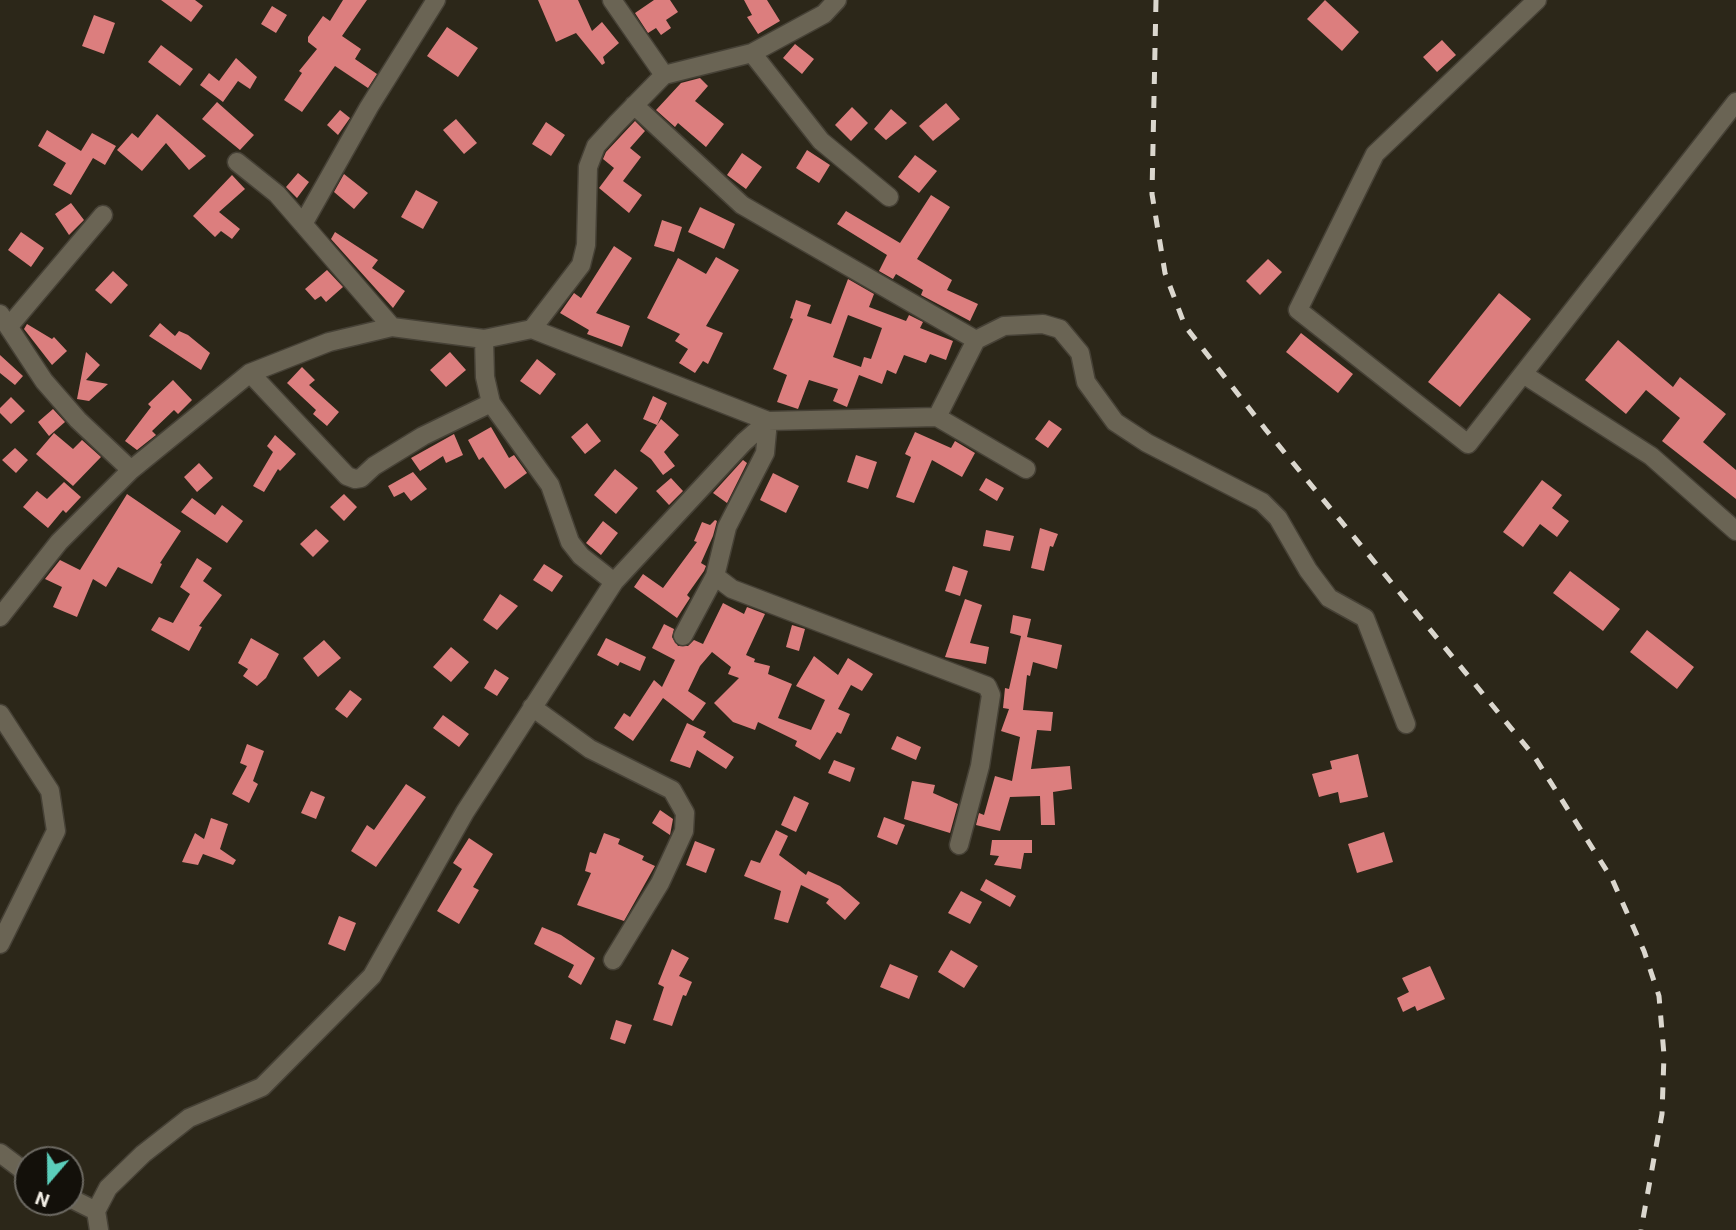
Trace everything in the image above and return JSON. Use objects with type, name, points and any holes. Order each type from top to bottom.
[{"type":"street","points":[[303,223],[369,107],[436,0]]},
{"type":"street","points":[[612,0],[664,75]]},
{"type":"street","points":[[532,329],[580,265],[586,245],[588,167],[596,146],[634,105],[664,75],[752,53],[824,14],[837,0]]},
{"type":"street","points":[[1537,0],[1375,154],[1298,310],[1468,444],[1736,102]]},
{"type":"street","points":[[752,53],[821,142],[890,197]]},
{"type":"street","points":[[634,105],[742,205],[976,340]]},
{"type":"street","points":[[237,162],[278,194],[392,327]]},
{"type":"street","points":[[103,215],[5,319],[44,380],[78,420],[131,470]]},
{"type":"street","points":[[937,417],[976,340],[1004,326],[1043,324],[1060,329],[1080,353],[1086,382],[1115,422],[1147,443],[1262,502],[1278,518],[1308,570],[1329,597],[1365,618],[1406,724]]},
{"type":"street","points":[[0,617],[59,542],[131,470],[250,373],[329,342],[392,327],[484,339],[532,329],[768,421],[937,417],[1026,469]]},
{"type":"street","points":[[484,339],[485,377],[491,403],[550,485],[570,541],[581,556],[614,582]]},
{"type":"street","points":[[250,373],[347,476],[355,478],[361,478],[374,466],[423,436],[491,403]]},
{"type":"street","points":[[1523,374],[1651,456],[1736,531]]},
{"type":"street","points":[[683,636],[715,576],[727,527],[765,453],[768,421]]},
{"type":"street","points":[[99,1230],[96,1211],[108,1188],[143,1154],[189,1118],[262,1087],[372,976],[466,812],[614,582],[744,442],[768,421]]},
{"type":"street","points":[[715,576],[732,589],[987,686],[990,695],[980,766],[960,845]]},
{"type":"street","points":[[532,707],[590,749],[672,790],[685,813],[684,831],[660,883],[613,960]]},
{"type":"street","points":[[0,714],[50,791],[56,831],[0,944]]},
{"type":"street","points":[[84,1205],[96,1211]]},
{"type":"building","points":[[161,0],[195,0],[203,6],[191,22]]},
{"type":"building","points":[[343,0],[367,0],[342,36],[361,49],[355,59],[377,74],[368,88],[335,66],[302,112],[284,100],[302,73],[299,71],[317,49],[308,42],[308,37],[323,16],[330,21]]},
{"type":"building","points":[[538,0],[578,0],[592,31],[602,22],[619,43],[603,57],[605,63],[602,65],[576,33],[556,42]]},
{"type":"building","points":[[654,0],[670,0],[678,12],[666,20],[671,28],[661,35],[656,28],[648,33],[635,13]]},
{"type":"building","points":[[744,0],[767,0],[780,21],[758,34],[747,17],[752,15]]},
{"type":"building","points":[[1325,0],[1359,32],[1342,51],[1307,19]]},
{"type":"building","points":[[272,6],[287,15],[276,33],[261,24]]},
{"type":"building","points":[[94,15],[115,23],[104,54],[82,46]]},
{"type":"building","points":[[447,27],[478,48],[458,77],[427,56]]},
{"type":"building","points":[[1442,40],[1456,55],[1437,72],[1423,57]]},
{"type":"building","points":[[795,44],[814,59],[802,74],[783,58]]},
{"type":"building","points":[[161,45],[193,69],[180,86],[148,62]]},
{"type":"building","points":[[236,58],[257,77],[250,89],[238,81],[223,102],[200,85],[209,73],[219,81]]},
{"type":"building","points":[[700,78],[708,86],[695,101],[724,124],[706,147],[678,123],[675,127],[656,110],[681,83]]},
{"type":"building","points":[[217,102],[254,135],[240,150],[202,119]]},
{"type":"building","points":[[946,103],[960,119],[933,141],[919,126]]},
{"type":"building","points":[[852,107],[868,123],[851,141],[835,125]]},
{"type":"building","points":[[891,109],[907,123],[886,140],[874,129]]},
{"type":"building","points":[[340,110],[350,118],[338,135],[327,125]]},
{"type":"building","points":[[157,114],[206,156],[189,170],[166,143],[142,171],[117,150],[132,133],[138,138]]},
{"type":"building","points":[[456,119],[477,143],[464,154],[443,130]]},
{"type":"building","points":[[635,121],[645,131],[630,148],[641,157],[623,181],[642,195],[629,213],[599,188],[614,168],[603,159],[606,152]]},
{"type":"building","points":[[546,122],[565,135],[551,156],[532,144]]},
{"type":"building","points":[[47,130],[81,151],[92,133],[116,146],[105,165],[93,158],[71,195],[53,185],[66,163],[38,146]]},
{"type":"building","points":[[807,150],[830,165],[819,183],[796,168]]},
{"type":"building","points":[[742,153],[762,167],[746,189],[727,175]]},
{"type":"building","points":[[915,155],[937,171],[919,193],[898,177]]},
{"type":"building","points":[[298,173],[309,182],[297,198],[286,187]]},
{"type":"building","points":[[344,174],[368,193],[354,209],[334,192]]},
{"type":"building","points":[[232,175],[245,189],[219,212],[240,229],[232,239],[221,231],[215,237],[193,216]]},
{"type":"building","points":[[416,190],[438,202],[423,229],[401,217]]},
{"type":"building","points":[[931,195],[950,207],[917,259],[952,280],[947,290],[978,304],[970,321],[921,295],[923,290],[896,274],[893,279],[879,271],[887,255],[837,224],[846,211],[900,243]]},
{"type":"building","points":[[71,203],[84,220],[69,235],[55,214]]},
{"type":"building","points":[[700,207],[735,224],[724,249],[688,232]]},
{"type":"building","points":[[662,220],[682,227],[674,252],[654,246]]},
{"type":"building","points":[[21,232],[44,248],[31,267],[8,250]]},
{"type":"building","points":[[335,232],[378,260],[372,268],[405,291],[393,308],[331,239]]},
{"type":"building","points":[[614,246],[632,258],[596,313],[630,326],[622,347],[587,334],[589,330],[560,313],[574,293],[581,298]]},
{"type":"building","points":[[716,257],[739,270],[706,326],[723,333],[708,364],[703,361],[695,373],[679,363],[688,349],[675,341],[680,334],[647,318],[678,258],[706,274]]},
{"type":"building","points":[[1268,259],[1282,272],[1260,295],[1246,281]]},
{"type":"building","points":[[327,270],[343,287],[326,302],[321,296],[315,300],[305,289]]},
{"type":"building","points":[[113,271],[128,285],[111,304],[95,290]]},
{"type":"building","points":[[848,279],[874,294],[869,307],[906,321],[909,315],[923,322],[920,328],[953,341],[946,360],[930,354],[926,363],[904,355],[896,374],[887,370],[882,384],[859,375],[847,407],[833,401],[838,389],[809,380],[798,409],[777,402],[787,375],[773,369],[793,319],[790,318],[796,300],[811,305],[807,316],[831,324]],"holes":[[[848,315],[882,328],[871,359],[864,357],[861,367],[833,357]]]},
{"type":"building","points":[[1499,293],[1531,319],[1460,407],[1428,382]]},
{"type":"building","points":[[160,323],[175,336],[179,331],[188,335],[210,353],[201,370],[149,336]]},
{"type":"building","points":[[27,324],[52,339],[54,337],[67,351],[52,365],[24,329]]},
{"type":"building","points":[[1301,333],[1353,374],[1338,393],[1286,352]]},
{"type":"building","points":[[1618,340],[1673,387],[1680,377],[1726,414],[1703,442],[1736,470],[1736,499],[1662,441],[1680,418],[1646,390],[1626,414],[1585,380]]},
{"type":"building","points":[[86,352],[100,365],[86,380],[108,384],[89,401],[77,399]]},
{"type":"building","points":[[450,352],[466,370],[446,387],[430,370]]},
{"type":"building","points":[[0,355],[23,376],[15,385],[0,373]]},
{"type":"building","points":[[537,359],[556,374],[540,395],[520,381]]},
{"type":"building","points":[[302,367],[315,380],[309,385],[339,412],[327,426],[313,414],[316,410],[287,383]]},
{"type":"building","points":[[173,380],[192,400],[178,414],[174,410],[152,431],[156,435],[137,450],[125,441],[151,407],[148,404]]},
{"type":"building","points":[[653,396],[667,403],[657,425],[643,419]]},
{"type":"building","points":[[11,397],[25,411],[11,424],[0,413],[0,408]]},
{"type":"building","points":[[53,409],[65,422],[49,436],[38,422]]},
{"type":"building","points":[[661,419],[679,435],[664,452],[675,466],[663,475],[651,459],[640,451]]},
{"type":"building","points":[[1049,420],[1062,429],[1048,448],[1035,439]]},
{"type":"building","points":[[587,423],[601,441],[585,454],[571,437]]},
{"type":"building","points":[[491,427],[509,458],[514,455],[527,473],[505,489],[483,457],[479,460],[468,440]]},
{"type":"building","points":[[915,432],[951,448],[955,441],[975,453],[962,477],[932,460],[914,503],[896,497],[911,457],[905,454]]},
{"type":"building","points":[[54,433],[73,449],[82,440],[101,457],[73,486],[36,454]]},
{"type":"building","points":[[454,434],[463,455],[446,463],[443,456],[420,471],[411,458]]},
{"type":"building","points":[[275,435],[296,454],[280,471],[278,469],[264,492],[253,486],[273,452],[267,446]]},
{"type":"building","points":[[15,448],[28,460],[16,473],[2,460]]},
{"type":"building","points":[[856,455],[877,462],[868,489],[847,482]]},
{"type":"building","points":[[743,460],[747,463],[727,503],[713,493]]},
{"type":"building","points":[[199,463],[213,478],[197,492],[184,477]]},
{"type":"building","points":[[615,469],[638,488],[616,514],[594,495]]},
{"type":"building","points":[[413,472],[427,489],[411,501],[404,492],[394,497],[388,486]]},
{"type":"building","points":[[773,473],[799,486],[786,513],[760,500]]},
{"type":"building","points":[[671,478],[683,491],[669,505],[656,491]]},
{"type":"building","points":[[986,478],[1004,488],[997,501],[979,490]]},
{"type":"building","points":[[1542,480],[1562,495],[1552,508],[1569,521],[1557,537],[1540,524],[1523,547],[1503,532]]},
{"type":"building","points":[[64,482],[81,497],[66,513],[63,510],[48,528],[23,507],[37,491],[47,499]]},
{"type":"building","points":[[127,494],[181,531],[160,563],[162,564],[152,584],[118,567],[106,587],[93,579],[77,617],[53,607],[62,587],[45,579],[60,560],[80,570]]},
{"type":"building","points":[[344,494],[357,507],[344,521],[330,507]]},
{"type":"building","points":[[192,498],[215,515],[222,505],[243,521],[227,543],[181,512]]},
{"type":"building","points":[[603,521],[618,533],[601,555],[586,543]]},
{"type":"building","points":[[717,521],[713,536],[701,563],[706,566],[687,595],[690,598],[677,618],[634,587],[643,574],[663,588],[697,542],[694,541],[702,522],[710,525]]},
{"type":"building","points":[[1040,528],[1058,534],[1053,547],[1050,546],[1044,571],[1031,568]]},
{"type":"building","points":[[316,529],[329,541],[313,557],[300,544]]},
{"type":"building","points":[[986,530],[1014,536],[1010,551],[983,546]]},
{"type":"building","points":[[197,558],[212,568],[203,581],[222,595],[199,626],[202,627],[189,651],[151,630],[159,617],[173,623],[190,594],[180,587]]},
{"type":"building","points":[[544,564],[563,576],[552,592],[533,580]]},
{"type":"building","points":[[953,566],[968,571],[960,596],[945,591]]},
{"type":"building","points":[[1570,571],[1620,609],[1603,631],[1553,593]]},
{"type":"building","points":[[500,594],[518,606],[497,630],[483,620]]},
{"type":"building","points":[[965,599],[982,605],[970,643],[989,647],[986,664],[945,657]]},
{"type":"building","points":[[723,603],[744,614],[747,607],[765,614],[746,655],[755,659],[754,662],[770,666],[768,674],[792,684],[778,718],[811,730],[825,700],[796,686],[814,656],[838,675],[848,658],[873,674],[862,691],[851,685],[838,709],[850,714],[841,734],[837,732],[820,760],[795,746],[797,741],[758,722],[755,730],[733,722],[714,703],[739,678],[728,674],[731,667],[712,652],[700,666],[688,691],[706,703],[693,721],[663,698],[633,741],[614,728],[624,713],[630,717],[654,680],[662,687],[675,660],[652,648],[664,624],[674,629],[672,637],[678,646],[688,646],[694,640],[703,644]]},
{"type":"building","points":[[1013,615],[1031,619],[1027,637],[1062,645],[1057,669],[1033,662],[1030,676],[1027,675],[1023,710],[1053,712],[1051,731],[1037,730],[1031,769],[1070,766],[1072,789],[1053,792],[1055,825],[1041,825],[1040,796],[1010,797],[1000,831],[976,825],[979,813],[984,815],[995,776],[1012,781],[1020,737],[1001,731],[1009,709],[1003,708],[1005,688],[1009,689],[1021,636],[1010,633]]},
{"type":"building","points":[[792,625],[805,629],[799,651],[786,647]]},
{"type":"building","points":[[1647,630],[1694,667],[1677,689],[1630,652]]},
{"type":"building","points":[[251,638],[279,654],[266,678],[257,686],[243,676],[248,669],[238,663]]},
{"type":"building","points":[[606,638],[646,657],[640,671],[620,662],[618,666],[597,655]]},
{"type":"building","points":[[324,640],[341,658],[318,677],[303,658]]},
{"type":"building","points":[[451,647],[469,662],[451,682],[433,667]]},
{"type":"building","points":[[495,669],[509,678],[497,696],[484,688]]},
{"type":"building","points":[[350,690],[362,699],[347,718],[335,709]]},
{"type":"building","points":[[443,715],[469,734],[459,747],[433,728]]},
{"type":"building","points":[[687,723],[706,732],[703,737],[734,757],[726,769],[697,750],[690,768],[670,761]]},
{"type":"building","points":[[897,736],[921,747],[916,760],[891,749]]},
{"type":"building","points":[[247,744],[264,751],[253,781],[258,784],[249,803],[232,794],[247,766],[240,763]]},
{"type":"building","points":[[1358,754],[1368,797],[1340,803],[1338,792],[1319,797],[1312,774],[1332,769],[1330,761]]},
{"type":"building","points":[[834,760],[855,768],[850,782],[828,773]]},
{"type":"building","points":[[912,781],[935,785],[933,793],[958,804],[950,833],[904,819]]},
{"type":"building","points":[[406,784],[426,797],[376,867],[351,851],[367,825],[374,830]]},
{"type":"building","points":[[311,791],[325,797],[316,819],[301,813]]},
{"type":"building","points":[[794,796],[809,803],[796,832],[781,825]]},
{"type":"building","points":[[660,810],[673,819],[670,835],[652,823]]},
{"type":"building","points":[[884,817],[905,825],[897,845],[877,837]]},
{"type":"building","points":[[211,818],[228,824],[220,849],[236,860],[233,865],[203,854],[198,865],[182,862],[195,833],[204,839]]},
{"type":"building","points":[[776,830],[788,836],[779,855],[806,875],[808,871],[840,886],[860,903],[845,920],[826,903],[829,899],[801,885],[788,923],[774,919],[781,891],[744,876],[751,860],[760,863]]},
{"type":"building","points":[[1384,832],[1393,862],[1357,873],[1348,844]]},
{"type":"building","points":[[604,833],[620,839],[618,844],[644,856],[642,860],[655,866],[624,921],[577,905],[591,873],[585,871],[590,852],[596,854]]},
{"type":"building","points":[[469,838],[493,854],[473,887],[479,890],[459,924],[437,911],[462,869],[453,863]]},
{"type":"building","points":[[992,840],[1032,840],[1032,853],[1024,853],[1021,869],[994,865],[999,856],[990,855]]},
{"type":"building","points":[[695,841],[715,849],[706,873],[686,865]]},
{"type":"building","points":[[986,879],[1016,896],[1010,907],[980,890]]},
{"type":"building","points":[[961,891],[982,902],[970,924],[948,913]]},
{"type":"building","points":[[339,916],[356,923],[345,951],[328,944]]},
{"type":"building","points":[[542,927],[561,935],[595,958],[581,985],[568,977],[574,965],[534,944]]},
{"type":"building","points":[[672,949],[689,958],[679,976],[692,982],[686,996],[683,995],[672,1026],[653,1020],[664,987],[658,984]]},
{"type":"building","points":[[951,950],[978,966],[964,988],[938,972]]},
{"type":"building","points":[[890,964],[918,976],[909,999],[880,987]]},
{"type":"building","points":[[1430,966],[1445,999],[1417,1011],[1415,1006],[1403,1012],[1397,998],[1409,992],[1402,978]]},
{"type":"building","points":[[616,1020],[632,1025],[625,1044],[610,1039]]},
{"type":"railway","points":[[1156,0],[1152,194],[1165,273],[1185,326],[1266,430],[1534,756],[1612,879],[1644,951],[1659,996],[1664,1055],[1662,1114],[1641,1230]]}]
